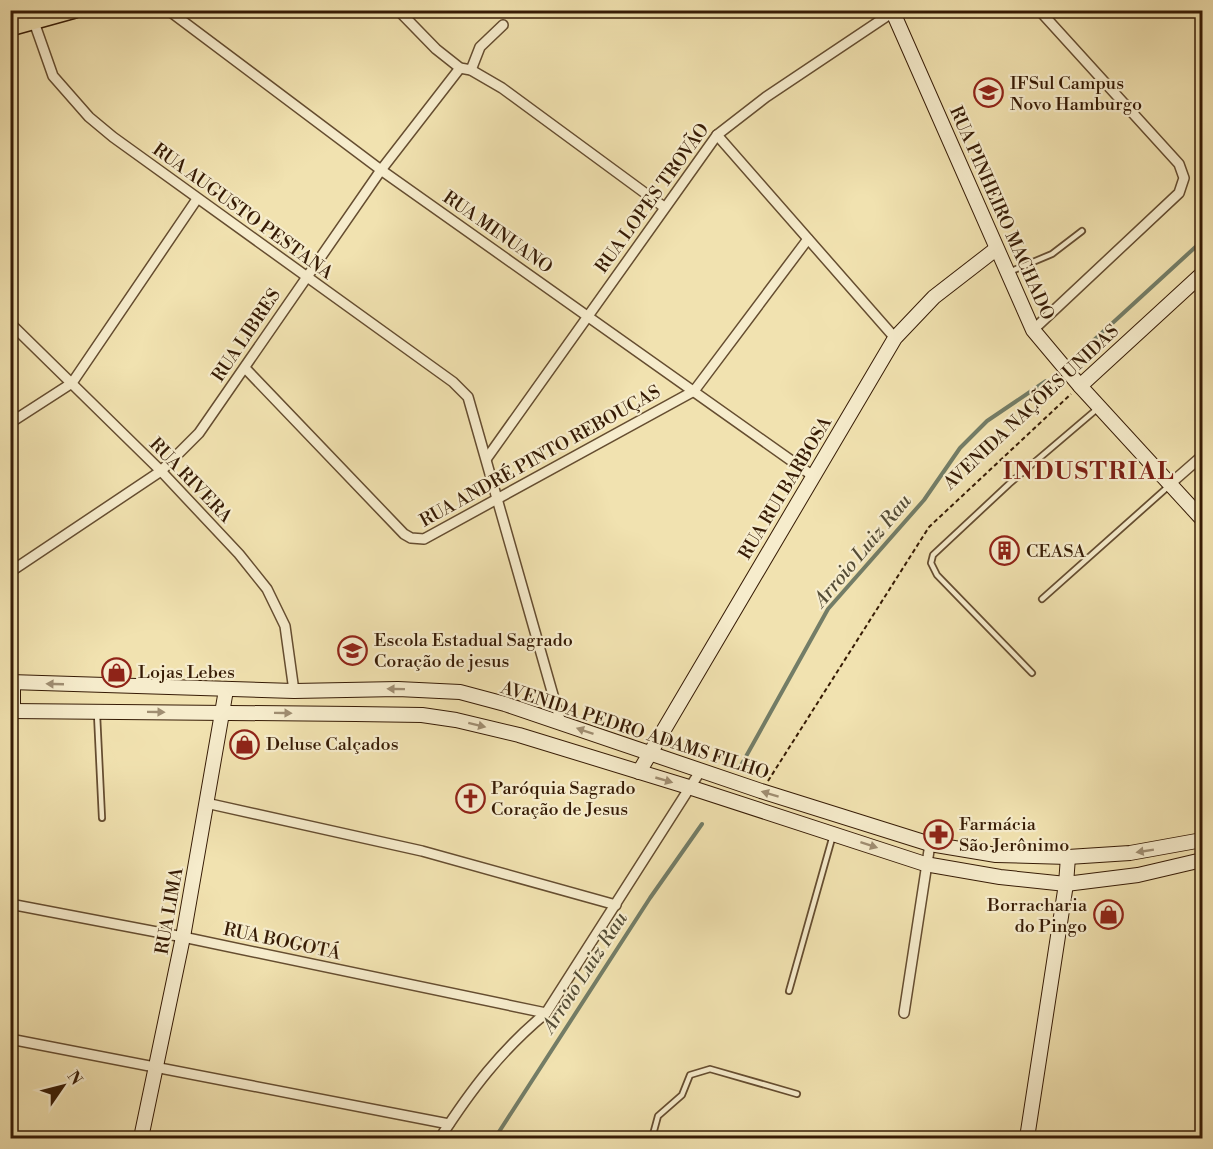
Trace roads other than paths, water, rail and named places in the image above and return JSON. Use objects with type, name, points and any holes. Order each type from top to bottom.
[{"type":"main road","points":[[10,28],[75,10]]},
{"type":"main road","name":"RUA PINHEIRO MACHADO","points":[[894,11],[1033,330],[1080,386],[1203,519]]},
{"type":"main road","name":"RUA RUI BARBOSA","points":[[639,772],[895,338],[934,297],[996,249]]},
{"type":"main road","name":"AVENIDA NAÇÕES UNIDAS","points":[[1080,386],[1203,274]]},
{"type":"main road","points":[[12,682],[12,711]]},
{"type":"main road","name":"AVENIDA PEDRO ADAMS FILHO","points":[[12,682],[226,690],[398,689],[460,692],[930,844],[996,855],[1068,858],[1130,853],[1203,840]]},
{"type":"main road","points":[[97,711],[99,686]]},
{"type":"main road","name":"RUA LIMA","points":[[141,1138],[183,937],[224,713],[226,690]]},
{"type":"main road","name":"AVENIDA PEDRO ADAMS FILHO","points":[[12,711],[422,715],[456,720],[519,735],[926,864],[1000,877],[1066,884],[1138,875],[1203,860]]},
{"type":"main road","points":[[798,822],[804,804]]},
{"type":"main road","points":[[1027,1138],[1068,858]]},
{"type":"street","name":"RUA MINUANO","points":[[168,10],[381,170],[813,476]]},
{"type":"street","points":[[398,10],[436,50],[460,68],[471,70],[502,88],[664,207]]},
{"type":"street","points":[[1033,330],[1179,193],[1184,178],[1179,164],[1039,10]]},
{"type":"street","name":"RUA LOPES TROVÃO","points":[[487,458],[717,135],[766,97],[894,11]]},
{"type":"street","name":"RUA AUGUSTO PESTANA","points":[[34,22],[45,58],[61,88],[113,137],[453,382],[468,398],[487,458]]},
{"type":"street","points":[[471,70],[480,47],[502,25]]},
{"type":"street","name":"RUA LIBRES","points":[[10,572],[161,471],[200,433],[381,170],[460,68]]},
{"type":"street","points":[[717,135],[895,338]]},
{"type":"street","points":[[10,423],[72,383],[197,199]]},
{"type":"street","name":"RUA ANDRÉ PINTO REBOUÇAS","points":[[245,368],[411,538],[418,540],[430,537],[694,391],[808,238]]},
{"type":"street","name":"RUA RIVERA","points":[[10,323],[161,471],[239,554],[267,589],[285,626],[294,691]]},
{"type":"street","points":[[1170,484],[1203,456]]},
{"type":"street","points":[[487,458],[561,723]]},
{"type":"street","points":[[440,1138],[482,1075],[524,1031],[546,1013],[692,788],[701,770]]},
{"type":"street","points":[[206,803],[422,851],[616,905]]},
{"type":"street","points":[[904,1014],[930,844]]},
{"type":"street","name":"RUA BOGOTÁ","points":[[10,904],[183,937],[546,1013]]},
{"type":"street","points":[[10,1039],[449,1124]]},
{"type":"lane","points":[[1007,273],[1052,254],[1082,231]]},
{"type":"lane","points":[[1032,673],[937,575],[931,562],[933,555],[1009,484],[1099,407]]},
{"type":"lane","points":[[1042,599],[1170,484]]},
{"type":"lane","points":[[97,711],[102,818]]},
{"type":"lane","points":[[789,991],[833,834]]},
{"type":"lane","points":[[652,1138],[658,1116],[682,1095],[690,1075],[700,1070],[710,1068],[797,1094]]},
{"type":"waterway","name":"Arroio Luiz Rau","points":[[1070,362],[1202,241]]},
{"type":"waterway","name":"Arroio Luiz Rau","points":[[739,769],[828,609],[924,500],[960,448],[987,421],[1046,381]]},
{"type":"waterway","name":"Arroio Luiz Rau","points":[[495,1138],[650,898],[702,824]]},
{"type":"railway","points":[[10,16],[30,10]]},
{"type":"place","name":"IFSul Campus Novo Hamburgo","points":[[989,93]]},
{"type":"place","name":"CEASA","points":[[1005,551]]},
{"type":"place","name":"Escola Estadual Sagrado Coração de jesus","points":[[353,650]]},
{"type":"place","name":"Lojas Lebes","points":[[117,672]]},
{"type":"place","name":"Deluse Calçados","points":[[245,744]]},
{"type":"place","name":"Paróquia Sagrado Coração de Jesus","points":[[470,798]]},
{"type":"place","name":"Farmácia São Jerônimo","points":[[938,834]]},
{"type":"place","name":"Borracharia do Pingo","points":[[1108,915]]},
{"type":"district","name":"INDUSTRIAL","points":[[1089,471]]}]
